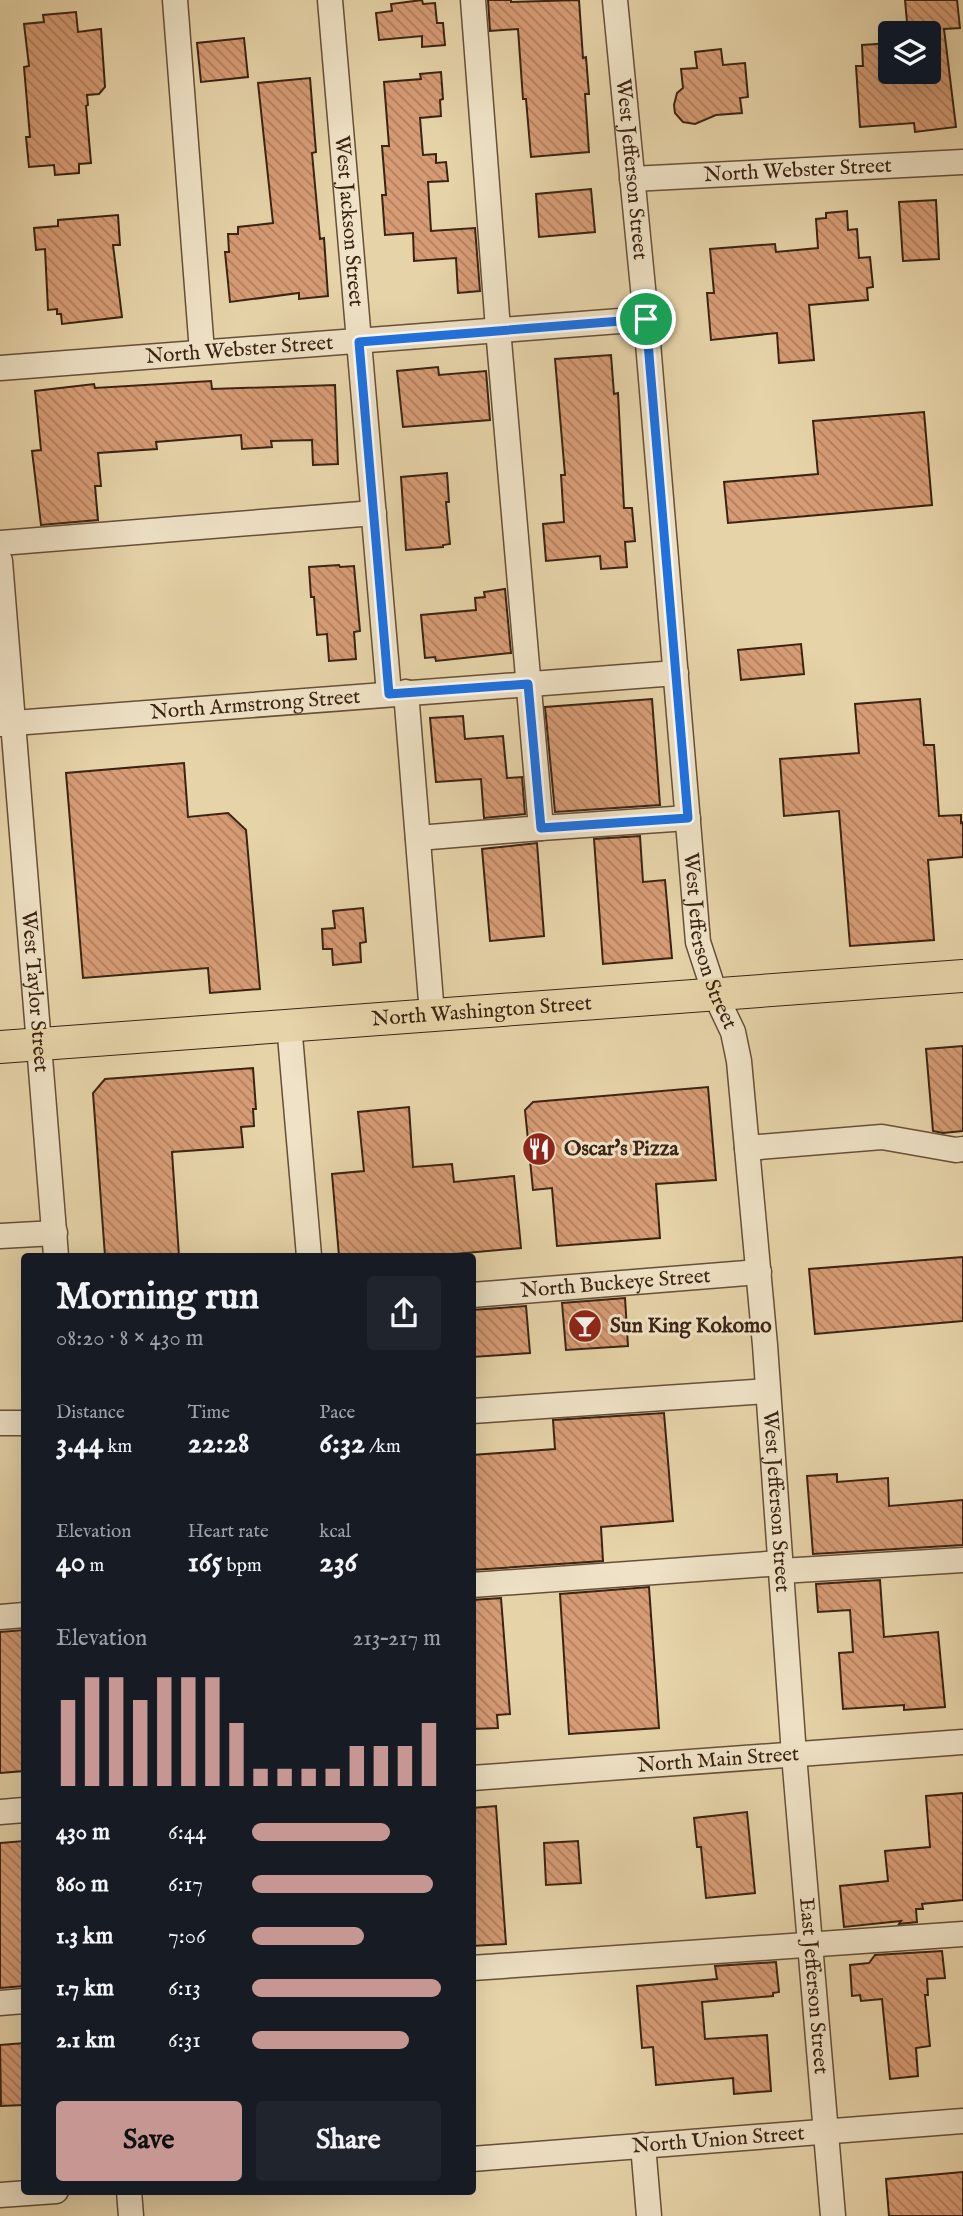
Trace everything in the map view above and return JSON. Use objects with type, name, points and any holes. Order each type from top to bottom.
[{"type":"main road","name":"North Washington Street","points":[[0,1047],[963,976]]},
{"type":"street","points":[[175,0],[202,352]]},
{"type":"street","name":"West Jackson Street","points":[[330,0],[374,513],[418,838],[432,1014]]},
{"type":"street","points":[[473,0],[541,828]]},
{"type":"street","name":"West Jefferson Street","points":[[615,0],[646,319],[698,942],[715,994],[733,1032],[747,1148],[759,1272],[794,1755]]},
{"type":"street","name":"North Webster Street","points":[[632,179],[963,162]]},
{"type":"street","name":"North Webster Street","points":[[0,368],[646,319]]},
{"type":"street","points":[[0,543],[374,513]]},
{"type":"street","name":"West Taylor Street","points":[[0,561],[7,724],[40,1044],[55,1245]]},
{"type":"street","name":"North Armstrong Street","points":[[7,724],[677,673]]},
{"type":"street","points":[[418,838],[688,818]]},
{"type":"street","points":[[289,1024],[309,1253]]},
{"type":"street","points":[[747,1148],[882,1137],[963,1149]]},
{"type":"street","points":[[0,1236],[55,1245]]},
{"type":"street","name":"North Buckeye Street","points":[[476,1295],[759,1272]]},
{"type":"street","points":[[476,1411],[768,1391]]},
{"type":"street","points":[[0,1423],[21,1423]]},
{"type":"street","points":[[476,1585],[781,1567],[963,1560]]},
{"type":"street","points":[[0,1617],[21,1615]]},
{"type":"street","name":"North Main Street","points":[[476,1777],[963,1742]]},
{"type":"street","name":"East Jefferson Street","points":[[794,1755],[833,2216]]},
{"type":"street","points":[[0,1812],[21,1810]]},
{"type":"street","points":[[476,1968],[963,1934]]},
{"type":"street","points":[[0,2003],[21,2001]]},
{"type":"street","name":"North Union Street","points":[[476,2159],[963,2121]]},
{"type":"street","points":[[643,2145],[649,2216]]},
{"type":"street","points":[[0,2195],[21,2194]]},
{"type":"street","points":[[129,2195],[131,2216]]},
{"type":"building","points":[[422,0],[423,4],[435,3],[437,23],[443,23],[445,45],[422,47],[422,36],[379,40],[376,13],[392,11],[391,4]]},
{"type":"building","points":[[488,0],[579,0],[583,58],[586,57],[589,94],[585,94],[589,152],[531,157],[518,29],[490,31]]},
{"type":"building","points":[[905,0],[957,0],[960,28],[944,29],[956,127],[915,132],[914,123],[860,127],[856,66],[863,66],[862,45],[878,44],[878,84],[941,84],[941,21],[907,21]]},
{"type":"building","points":[[76,12],[78,32],[101,29],[105,87],[99,94],[87,95],[91,163],[79,164],[79,173],[55,175],[54,165],[29,167],[26,137],[30,137],[24,67],[29,66],[24,24],[44,22],[43,15]]},
{"type":"building","points":[[244,38],[248,77],[201,82],[197,43]]},
{"type":"building","points":[[721,49],[723,65],[745,63],[748,97],[740,98],[742,113],[716,115],[695,124],[683,122],[675,113],[674,105],[677,93],[683,88],[681,69],[697,68],[695,52]]},
{"type":"building","points":[[441,72],[441,116],[420,118],[423,155],[436,154],[436,163],[446,162],[448,181],[428,182],[431,231],[475,228],[480,291],[458,293],[456,258],[414,261],[413,233],[385,235],[382,195],[386,195],[382,146],[389,146],[384,82],[421,79],[420,74]]},
{"type":"building","points":[[310,78],[316,152],[312,153],[320,239],[324,238],[328,296],[299,299],[299,293],[230,302],[225,252],[229,252],[228,234],[238,234],[238,227],[273,223],[258,83]]},
{"type":"building","points":[[591,189],[595,232],[539,237],[536,194]]},
{"type":"building","points":[[936,200],[939,259],[903,261],[899,202]]},
{"type":"building","points":[[847,211],[848,230],[857,229],[859,258],[870,257],[873,287],[867,288],[868,300],[809,305],[814,360],[779,363],[777,333],[711,340],[707,293],[714,293],[710,249],[775,244],[776,252],[818,248],[816,219],[826,218],[826,213]]},
{"type":"building","points":[[118,215],[120,245],[113,245],[122,317],[62,324],[61,314],[57,314],[57,309],[48,310],[45,249],[36,250],[34,228],[58,226],[58,220]]},
{"type":"building","points":[[611,355],[614,394],[618,393],[624,508],[632,508],[635,541],[625,542],[627,567],[601,569],[600,556],[546,561],[543,524],[564,522],[561,475],[565,475],[555,359]]},
{"type":"building","points":[[438,367],[439,375],[486,371],[490,420],[403,427],[397,371]]},
{"type":"building","points":[[211,381],[212,389],[335,385],[338,464],[313,465],[312,440],[271,441],[272,447],[242,449],[241,435],[156,442],[157,449],[98,453],[101,486],[95,486],[98,520],[41,525],[32,451],[41,450],[35,391],[94,384],[95,388]]},
{"type":"building","points":[[924,412],[932,505],[728,523],[724,482],[818,474],[813,421]]},
{"type":"building","points":[[447,473],[449,502],[446,502],[450,544],[406,550],[401,477]]},
{"type":"building","points":[[354,566],[360,631],[354,632],[356,659],[329,661],[327,634],[317,635],[309,567]]},
{"type":"building","points":[[505,589],[511,653],[436,661],[435,657],[425,658],[421,615],[476,610],[475,598],[485,597],[484,592]]},
{"type":"building","points":[[801,644],[804,674],[741,680],[738,650]]},
{"type":"building","points":[[652,699],[660,805],[555,812],[545,707]]},
{"type":"building","points":[[920,699],[924,745],[934,745],[939,816],[961,815],[963,857],[928,860],[934,940],[850,946],[839,811],[784,816],[780,759],[859,753],[855,704]]},
{"type":"building","points":[[463,716],[465,739],[503,736],[507,778],[522,777],[525,814],[484,818],[481,779],[436,782],[430,718]]},
{"type":"building","points":[[184,763],[188,817],[228,813],[246,830],[260,989],[210,993],[208,968],[83,978],[66,773]]},
{"type":"building","points":[[640,836],[643,882],[665,880],[672,958],[603,964],[594,839]]},
{"type":"building","points":[[537,843],[544,936],[490,941],[482,849]]},
{"type":"building","points":[[363,908],[366,942],[360,943],[361,962],[333,965],[332,949],[323,949],[322,929],[335,928],[333,911]]},
{"type":"building","points":[[963,1046],[963,1131],[933,1131],[926,1049]]},
{"type":"building","points":[[253,1068],[256,1109],[253,1109],[254,1126],[241,1127],[243,1147],[172,1152],[179,1253],[105,1253],[93,1093],[105,1079]]},
{"type":"building","points":[[708,1087],[716,1180],[656,1184],[660,1238],[557,1246],[552,1188],[533,1190],[525,1110],[533,1102]]},
{"type":"building","points":[[409,1107],[413,1167],[452,1164],[454,1182],[514,1176],[521,1248],[465,1253],[339,1253],[332,1174],[364,1171],[358,1112]]},
{"type":"building","points":[[963,1257],[963,1321],[815,1334],[809,1269]]},
{"type":"building","points":[[625,1298],[628,1346],[566,1350],[562,1303]]},
{"type":"building","points":[[526,1306],[530,1353],[476,1357],[476,1310]]},
{"type":"building","points":[[664,1413],[673,1521],[601,1527],[603,1561],[476,1570],[476,1455],[555,1449],[553,1420]]},
{"type":"building","points":[[837,1474],[837,1482],[888,1478],[889,1506],[963,1500],[963,1545],[813,1554],[807,1476]]},
{"type":"building","points":[[880,1580],[884,1637],[938,1632],[945,1707],[904,1710],[904,1705],[843,1709],[839,1653],[853,1652],[850,1610],[818,1612],[816,1584]]},
{"type":"building","points":[[649,1587],[659,1728],[569,1734],[560,1594]]},
{"type":"building","points":[[501,1598],[510,1714],[497,1715],[498,1728],[476,1729],[476,1600]]},
{"type":"building","points":[[21,1630],[21,1771],[0,1773],[0,1632]]},
{"type":"building","points":[[963,1793],[963,1900],[922,1904],[923,1909],[916,1909],[917,1922],[844,1927],[840,1886],[888,1881],[885,1851],[930,1847],[926,1796]]},
{"type":"building","points":[[496,1806],[506,1944],[476,1946],[476,1808]]},
{"type":"building","points":[[747,1812],[755,1893],[706,1898],[701,1847],[697,1847],[694,1818]]},
{"type":"building","points":[[21,1841],[21,1986],[0,1988],[0,1843]]},
{"type":"building","points":[[578,1841],[581,1883],[546,1885],[544,1843]]},
{"type":"building","points":[[942,1951],[945,1978],[927,1979],[928,1995],[925,1995],[930,2046],[916,2048],[918,2076],[890,2079],[882,1999],[861,2001],[860,1995],[852,1996],[850,1965],[869,1963],[875,1955]]},
{"type":"building","points":[[776,1962],[779,1992],[773,1993],[773,1996],[702,2002],[705,2039],[767,2035],[771,2091],[734,2094],[733,2078],[656,2085],[653,2047],[642,2048],[637,1986],[717,1979],[715,1966]]},
{"type":"building","points":[[21,2043],[21,2105],[1,2106],[0,2045]]},
{"type":"building","points":[[963,2172],[963,2216],[889,2216],[886,2179]]},
{"type":"place","name":"Oscar's Pizza","points":[[539,1149]]},
{"type":"place","name":"Sun King Kokomo","points":[[585,1326]]},
{"type":"route","points":[[646,319],[688,818],[541,828],[528,684],[389,694],[359,342],[646,319]]}]
